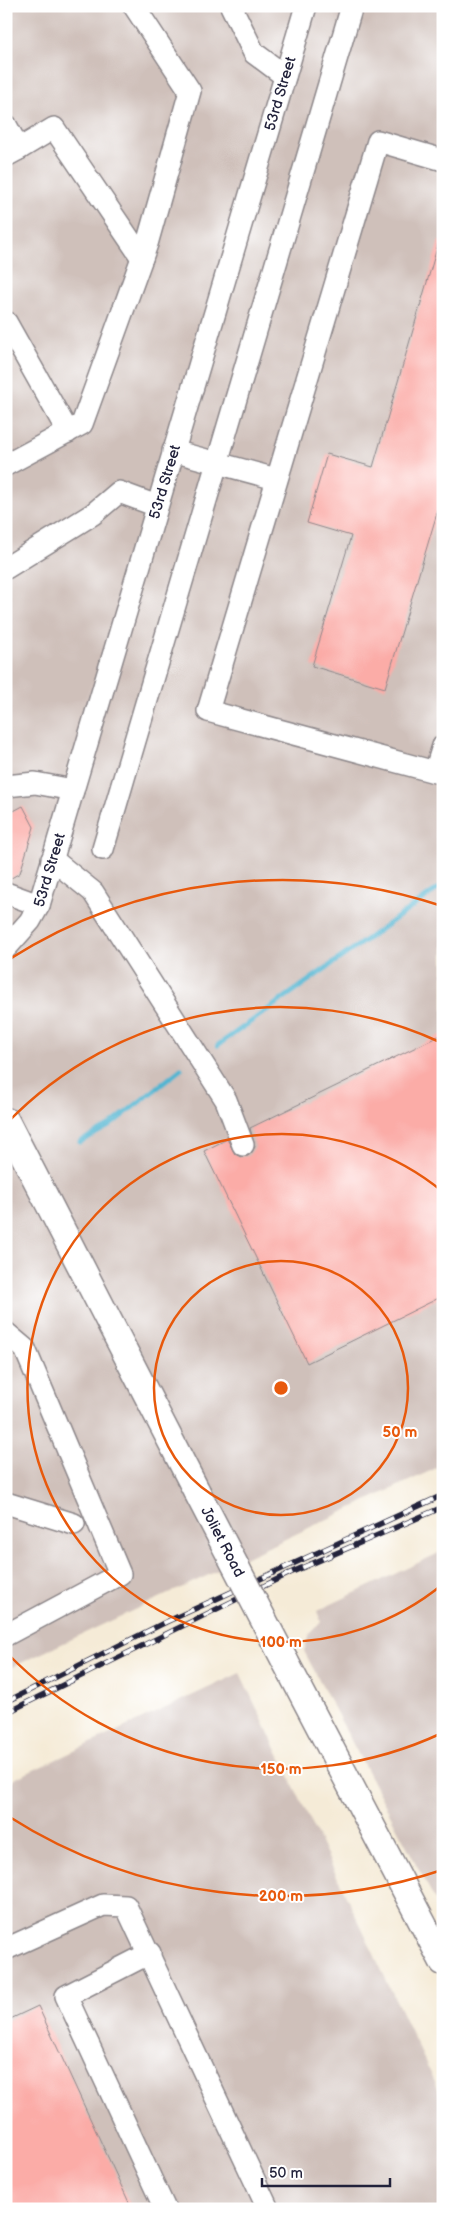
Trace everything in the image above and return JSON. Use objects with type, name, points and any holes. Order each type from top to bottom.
[{"type":"main road","name":"Joliet Road","points":[[6,1121],[197,1492],[443,1962]]},
{"type":"street","points":[[6,465],[82,424],[142,258],[190,91],[134,6]]},
{"type":"street","points":[[231,6],[254,53],[286,76]]},
{"type":"street","name":"53rd Street","points":[[6,948],[30,921],[39,905],[306,6]]},
{"type":"street","points":[[103,849],[352,6]]},
{"type":"street","points":[[6,125],[13,153],[54,128],[142,258]]},
{"type":"street","points":[[443,160],[378,141],[208,711],[439,771],[443,746]]},
{"type":"street","points":[[6,322],[68,432]]},
{"type":"street","points":[[174,451],[276,480]]},
{"type":"street","points":[[6,568],[93,514],[118,492],[157,506]]},
{"type":"street","points":[[6,786],[34,783],[73,790]]},
{"type":"street","points":[[52,858],[93,892],[226,1100],[243,1145]]},
{"type":"street","points":[[6,893],[39,905]]},
{"type":"street","points":[[6,1333],[24,1349],[120,1574],[6,1635]]},
{"type":"street","points":[[6,1503],[74,1524]]},
{"type":"street","points":[[6,1949],[103,1905],[126,1906],[150,1953],[268,2209]]},
{"type":"street","points":[[150,1953],[66,1996],[165,2209]]},
{"type":"shaded area","points":[[6,6],[443,6],[443,1465],[6,1670]]},
{"type":"shaded area","points":[[443,1551],[443,1915],[304,1651],[309,1634],[321,1622],[317,1611]]},
{"type":"shaded area","points":[[240,1673],[443,2099],[443,2209],[6,2209],[6,1783]]},
{"type":"building","points":[[439,241],[443,242],[443,493],[385,688],[312,666],[351,536],[307,523],[327,454],[373,467]]},
{"type":"building","points":[[23,806],[34,827],[20,873],[6,881],[6,815]]},
{"type":"building","points":[[443,1034],[443,1296],[307,1363],[204,1151],[227,1139],[235,1154],[241,1157],[248,1156],[255,1147],[250,1128]]},
{"type":"building","points":[[38,2006],[132,2209],[6,2209],[6,2021]]},
{"type":"waterway","points":[[218,1045],[443,885]]},
{"type":"waterway","points":[[80,1142],[109,1126],[181,1069]]},
{"type":"railway","points":[[6,1702],[166,1622],[443,1495]]},
{"type":"railway","points":[[6,1713],[290,1573],[443,1507]]}]
